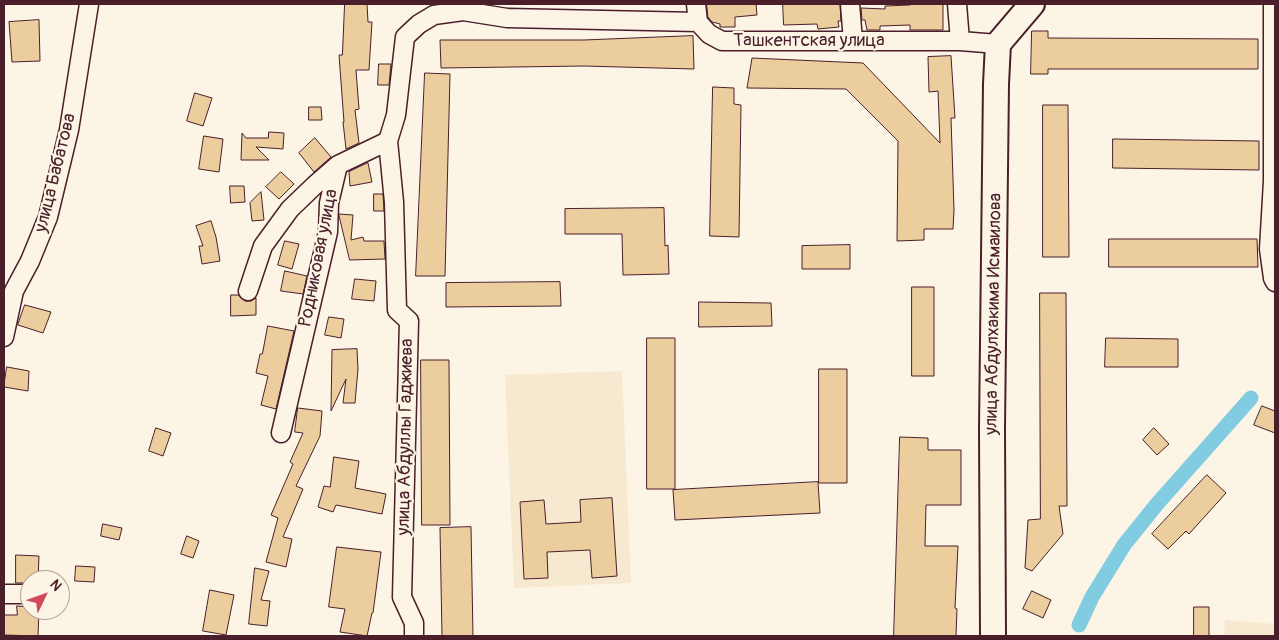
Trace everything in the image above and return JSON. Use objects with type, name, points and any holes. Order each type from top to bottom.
[{"type":"main road","points":[[998,44],[1032,4]]},
{"type":"main road","name":"улица Абдулхакима Исмаилова","points":[[993,636],[992,428],[998,44]]},
{"type":"street","name":"улица Бабатова","points":[[4,337],[9,298],[30,261],[48,217],[69,130],[89,4]]},
{"type":"street","points":[[507,11],[698,22],[696,4]]},
{"type":"street","points":[[850,4],[853,41]]},
{"type":"street","points":[[957,4],[960,41]]},
{"type":"street","points":[[1273,4],[1273,181],[1269,249],[1275,282]]},
{"type":"street","name":"улица Абдуллы Гаджиева","points":[[414,636],[414,623],[402,597],[409,321],[397,310],[394,202],[388,141],[396,115],[405,38],[419,24],[434,15],[463,11],[507,11]]},
{"type":"street","name":"Ташкентская улица","points":[[698,22],[709,34],[722,41],[960,41],[998,44]]},
{"type":"street","name":"Родниковая улица","points":[[281,434],[328,232],[329,203],[338,166],[388,141]]},
{"type":"street","points":[[248,291],[263,246],[290,209],[338,166]]},
{"type":"street","points":[[4,594],[20,594]]},
{"type":"shaded area","points":[[622,371],[631,583],[514,588],[505,375]]},
{"type":"shaded area","points":[[1225,620],[1275,624],[1275,636],[1224,636]]},
{"type":"building","points":[[345,4],[367,4],[368,22],[372,22],[369,70],[356,70],[359,109],[355,110],[359,143],[346,149],[339,55],[342,55]]},
{"type":"building","points":[[707,4],[756,4],[757,15],[735,17],[735,27],[720,27],[720,24],[712,22],[708,17]]},
{"type":"building","points":[[783,4],[840,4],[841,21],[838,21],[839,27],[818,29],[817,24],[784,25]]},
{"type":"building","points":[[943,4],[943,30],[910,30],[910,25],[880,26],[880,30],[867,30],[865,20],[862,20],[861,8],[885,9],[885,6]]},
{"type":"building","points":[[39,20],[40,61],[12,62],[9,22]]},
{"type":"building","points":[[1032,31],[1048,31],[1048,38],[1258,39],[1258,69],[1048,69],[1048,74],[1031,74]]},
{"type":"building","points":[[693,36],[694,69],[584,66],[441,68],[440,40],[583,40]]},
{"type":"building","points":[[951,56],[955,118],[951,118],[953,229],[924,229],[924,240],[897,241],[898,141],[846,89],[747,88],[752,58],[863,63],[940,143],[938,91],[929,92],[928,57]]},
{"type":"building","points":[[379,64],[391,64],[389,85],[378,85]]},
{"type":"building","points":[[425,73],[450,74],[445,276],[416,276]]},
{"type":"building","points":[[713,87],[734,88],[734,104],[741,105],[739,237],[710,236]]},
{"type":"building","points":[[195,93],[212,98],[203,126],[187,121]]},
{"type":"building","points":[[1043,105],[1068,105],[1069,257],[1043,257]]},
{"type":"building","points":[[309,107],[321,107],[322,120],[309,120]]},
{"type":"building","points":[[269,132],[284,133],[283,149],[256,147],[269,160],[241,160],[242,133],[246,138],[268,138]]},
{"type":"building","points":[[204,136],[223,139],[219,172],[199,169]]},
{"type":"building","points":[[315,138],[331,157],[314,172],[299,153]]},
{"type":"building","points":[[1113,139],[1259,141],[1259,170],[1113,168]]},
{"type":"building","points":[[368,163],[372,182],[350,186],[349,172]]},
{"type":"building","points":[[281,172],[294,184],[279,199],[266,187]]},
{"type":"building","points":[[230,186],[244,186],[245,202],[231,203]]},
{"type":"building","points":[[261,192],[264,220],[252,221],[250,203]]},
{"type":"building","points":[[374,194],[383,194],[384,211],[374,211]]},
{"type":"building","points":[[664,208],[665,246],[668,245],[669,274],[623,275],[622,234],[565,234],[565,209]]},
{"type":"building","points":[[339,214],[353,215],[351,240],[363,237],[364,241],[384,241],[385,259],[350,260]]},
{"type":"building","points":[[211,221],[220,261],[202,264],[199,246],[203,246],[196,226]]},
{"type":"building","points":[[1109,239],[1257,239],[1258,267],[1109,267]]},
{"type":"building","points":[[285,241],[299,244],[292,269],[278,265]]},
{"type":"building","points":[[850,245],[850,269],[802,269],[802,246]]},
{"type":"building","points":[[285,271],[307,276],[303,294],[281,291]]},
{"type":"building","points":[[355,279],[376,281],[374,301],[352,299]]},
{"type":"building","points":[[560,282],[561,306],[446,307],[446,283]]},
{"type":"building","points":[[912,287],[934,287],[934,376],[912,376]]},
{"type":"building","points":[[1040,293],[1066,293],[1067,506],[1059,506],[1063,534],[1032,571],[1025,568],[1028,520],[1040,519]]},
{"type":"building","points":[[231,295],[238,295],[245,301],[251,301],[256,298],[256,315],[231,316]]},
{"type":"building","points":[[699,302],[771,303],[772,326],[699,327]]},
{"type":"building","points":[[25,305],[51,312],[43,333],[18,325]]},
{"type":"building","points":[[329,317],[344,319],[341,338],[325,335]]},
{"type":"building","points":[[268,326],[294,331],[276,409],[261,405],[268,376],[256,373]]},
{"type":"building","points":[[647,338],[675,338],[675,489],[647,489]]},
{"type":"building","points":[[1106,338],[1178,339],[1178,367],[1105,367]]},
{"type":"building","points":[[357,349],[358,369],[355,403],[343,403],[346,379],[331,411],[332,350]]},
{"type":"building","points":[[421,360],[449,360],[450,525],[422,525]]},
{"type":"building","points":[[7,367],[29,371],[28,391],[4,387]]},
{"type":"building","points":[[819,369],[847,369],[847,483],[819,483]]},
{"type":"building","points":[[1262,406],[1275,411],[1275,433],[1254,425]]},
{"type":"building","points":[[298,408],[322,411],[320,436],[296,486],[303,489],[283,537],[292,539],[286,567],[266,562],[278,518],[271,515],[293,464],[290,462],[303,433],[295,432]]},
{"type":"building","points":[[156,428],[171,433],[163,456],[149,451]]},
{"type":"building","points":[[1154,428],[1169,444],[1157,455],[1143,440]]},
{"type":"building","points":[[900,437],[928,438],[928,450],[961,450],[961,505],[926,505],[925,546],[958,546],[955,608],[957,609],[956,636],[894,636]]},
{"type":"building","points":[[334,457],[359,461],[355,488],[386,494],[382,514],[336,505],[333,512],[318,507],[324,486],[330,487]]},
{"type":"building","points":[[1207,475],[1226,493],[1189,534],[1186,531],[1168,549],[1152,534]]},
{"type":"building","points":[[818,482],[820,513],[675,520],[673,490]]},
{"type":"building","points":[[612,498],[617,576],[592,578],[590,550],[547,552],[548,578],[524,579],[520,502],[544,500],[546,524],[581,522],[580,500]]},
{"type":"building","points":[[103,524],[122,528],[119,540],[101,536]]},
{"type":"building","points":[[471,527],[473,636],[442,636],[440,528]]},
{"type":"building","points":[[187,536],[199,541],[193,558],[181,554]]},
{"type":"building","points":[[337,547],[381,552],[373,613],[367,636],[340,632],[345,609],[329,607]]},
{"type":"building","points":[[16,555],[39,556],[38,570],[20,570],[20,583],[16,583]]},
{"type":"building","points":[[76,566],[95,567],[94,582],[75,581]]},
{"type":"building","points":[[255,568],[269,571],[261,600],[270,601],[267,626],[249,624]]},
{"type":"building","points":[[210,590],[234,595],[226,635],[203,631]]},
{"type":"building","points":[[1032,591],[1051,600],[1043,618],[1023,609]]},
{"type":"building","points":[[17,606],[20,606],[20,620],[39,620],[38,636],[4,635],[4,615],[17,615]]},
{"type":"building","points":[[1194,607],[1209,607],[1209,636],[1194,636]]},
{"type":"waterway","points":[[1079,625],[1092,597],[1124,545],[1157,504],[1251,398]]}]
